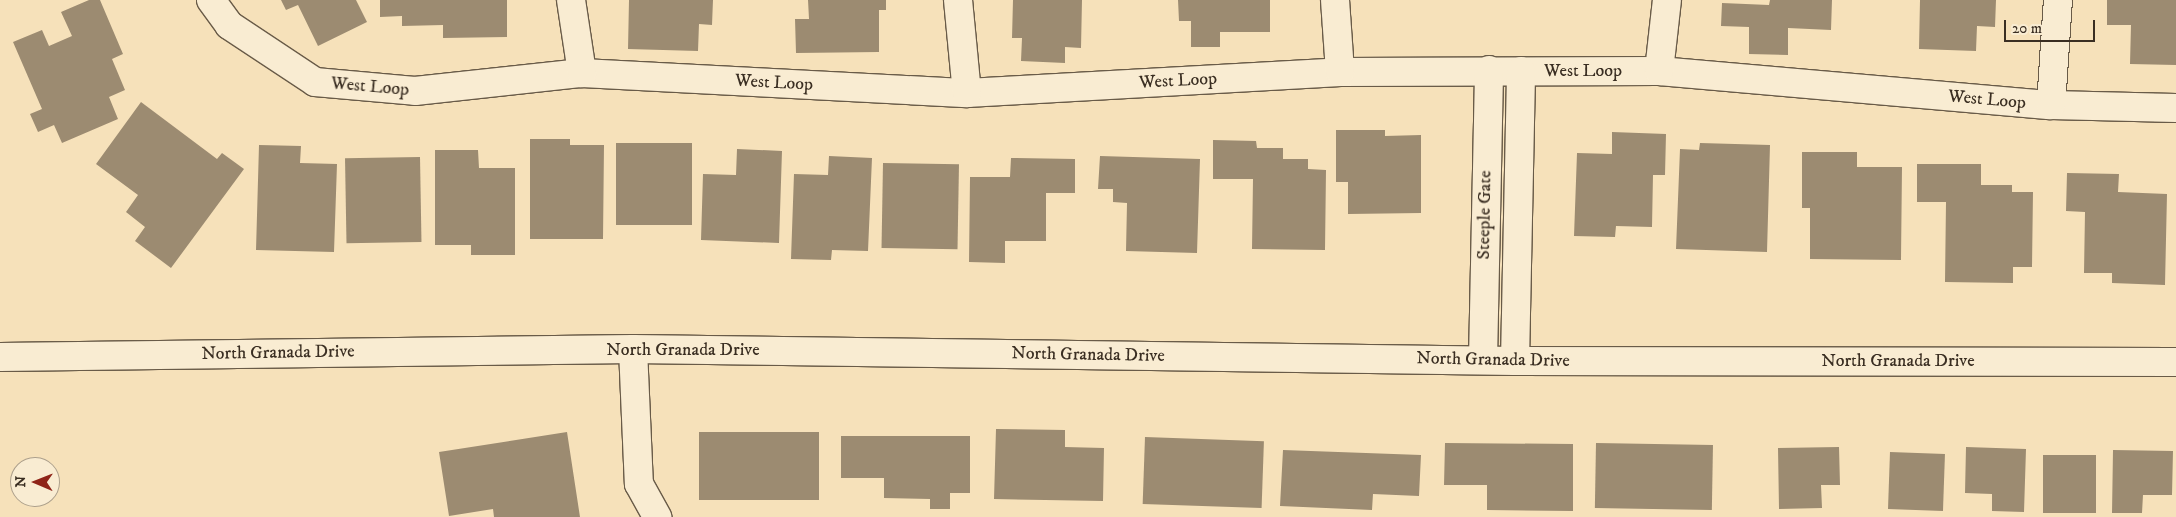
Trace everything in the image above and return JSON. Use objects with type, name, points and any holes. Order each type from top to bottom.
[{"type":"street","name":"West Loop","points":[[211,0],[229,25],[314,82],[415,91],[582,73],[967,93],[1340,72],[1489,70],[1659,71],[2051,105],[2176,108]]},
{"type":"street","points":[[571,0],[582,73]]},
{"type":"street","points":[[958,0],[967,93]]},
{"type":"street","points":[[1335,0],[1340,72]]},
{"type":"street","points":[[1659,71],[1667,0]]},
{"type":"street","points":[[2051,105],[2058,0]]},
{"type":"street","name":"Steeple Gate","points":[[1482,360],[1489,70]]},
{"type":"street","name":"Steeple Gate","points":[[1515,361],[1522,71]]},
{"type":"street","points":[[633,349],[639,484],[656,517]]},
{"type":"street","name":"North Granada Drive","points":[[0,357],[633,349],[1515,361],[2176,362]]},
{"type":"building","points":[[89,0],[100,0],[123,54],[112,59],[125,90],[109,97],[118,119],[62,143],[54,125],[38,132],[30,114],[42,109],[13,42],[42,30],[49,46],[72,36],[61,12]]},
{"type":"building","points":[[281,0],[356,0],[367,22],[318,46],[298,5],[286,10]]},
{"type":"building","points":[[380,0],[507,0],[507,37],[443,38],[443,25],[402,26],[402,16],[380,17]]},
{"type":"building","points":[[629,0],[713,0],[712,25],[699,24],[698,51],[628,49]]},
{"type":"building","points":[[808,0],[886,0],[886,10],[879,10],[879,52],[796,53],[795,19],[809,19]]},
{"type":"building","points":[[1013,0],[1082,0],[1081,48],[1065,47],[1065,63],[1021,61],[1022,38],[1012,38]]},
{"type":"building","points":[[1178,0],[1270,0],[1270,32],[1220,32],[1220,47],[1191,47],[1191,21],[1179,21]]},
{"type":"building","points":[[1770,0],[1832,0],[1831,30],[1788,28],[1788,55],[1749,54],[1749,27],[1721,26],[1722,3],[1769,5]]},
{"type":"building","points":[[1920,0],[1996,0],[1995,27],[1977,26],[1976,51],[1919,49]]},
{"type":"building","points":[[2107,0],[2176,0],[2176,65],[2130,64],[2131,25],[2107,25]]},
{"type":"building","points":[[141,102],[217,159],[222,153],[244,169],[171,268],[135,241],[145,227],[126,212],[138,195],[96,164]]},
{"type":"building","points":[[1336,130],[1385,130],[1385,136],[1421,135],[1421,213],[1348,214],[1348,182],[1336,182]]},
{"type":"building","points":[[1612,132],[1666,134],[1665,175],[1653,175],[1652,227],[1616,226],[1615,237],[1574,236],[1577,153],[1612,154]]},
{"type":"building","points":[[530,139],[570,139],[570,145],[604,145],[603,239],[530,239]]},
{"type":"building","points":[[1213,140],[1256,141],[1257,148],[1283,148],[1283,159],[1308,159],[1308,169],[1326,170],[1325,250],[1252,249],[1253,179],[1213,179]]},
{"type":"building","points":[[616,143],[692,143],[692,225],[616,225]]},
{"type":"building","points":[[1700,143],[1770,145],[1767,252],[1676,249],[1680,149],[1699,150]]},
{"type":"building","points":[[259,145],[301,146],[300,163],[337,164],[334,252],[256,250]]},
{"type":"building","points":[[737,149],[782,151],[779,243],[701,240],[703,174],[736,175]]},
{"type":"building","points":[[435,150],[478,150],[479,168],[515,168],[515,255],[471,255],[471,245],[435,245]]},
{"type":"building","points":[[1802,152],[1857,152],[1857,167],[1902,167],[1901,260],[1810,259],[1810,208],[1802,208]]},
{"type":"building","points":[[829,156],[872,158],[868,251],[832,250],[831,260],[791,259],[794,174],[828,175]]},
{"type":"building","points":[[1100,156],[1200,159],[1197,253],[1126,251],[1127,203],[1113,202],[1113,189],[1098,189]]},
{"type":"building","points":[[420,157],[421,242],[346,243],[345,158]]},
{"type":"building","points":[[1011,158],[1075,159],[1075,193],[1046,193],[1046,241],[1005,241],[1005,263],[969,262],[970,177],[1010,177]]},
{"type":"building","points":[[883,163],[959,164],[958,249],[882,248]]},
{"type":"building","points":[[1917,164],[1981,164],[1981,185],[2012,185],[2012,192],[2033,192],[2032,267],[2013,267],[2013,283],[1945,282],[1946,202],[1917,202]]},
{"type":"building","points":[[2067,173],[2119,174],[2118,192],[2167,194],[2165,285],[2112,283],[2112,273],[2084,273],[2085,212],[2066,211]]},
{"type":"building","points":[[996,429],[1065,430],[1065,447],[1104,448],[1103,501],[994,499]]},
{"type":"building","points":[[567,432],[580,517],[494,517],[493,509],[449,516],[439,452]]},
{"type":"building","points":[[699,432],[819,432],[819,500],[699,500]]},
{"type":"building","points":[[841,436],[970,436],[970,493],[950,493],[950,509],[930,509],[930,499],[884,498],[884,478],[841,478]]},
{"type":"building","points":[[1145,437],[1264,441],[1262,508],[1143,504]]},
{"type":"building","points":[[1445,443],[1573,444],[1573,511],[1487,510],[1487,485],[1444,485]]},
{"type":"building","points":[[1596,443],[1713,445],[1712,510],[1595,508]]},
{"type":"building","points":[[1839,447],[1840,485],[1821,485],[1822,508],[1779,509],[1778,448]]},
{"type":"building","points":[[1966,447],[2026,449],[2024,512],[1992,511],[1992,494],[1965,493]]},
{"type":"building","points":[[1283,450],[1421,455],[1419,496],[1373,494],[1372,510],[1280,506]]},
{"type":"building","points":[[2113,450],[2173,451],[2172,495],[2143,495],[2142,513],[2112,513]]},
{"type":"building","points":[[1890,452],[1945,454],[1943,511],[1888,509]]},
{"type":"building","points":[[2043,455],[2096,455],[2096,513],[2043,513]]}]
